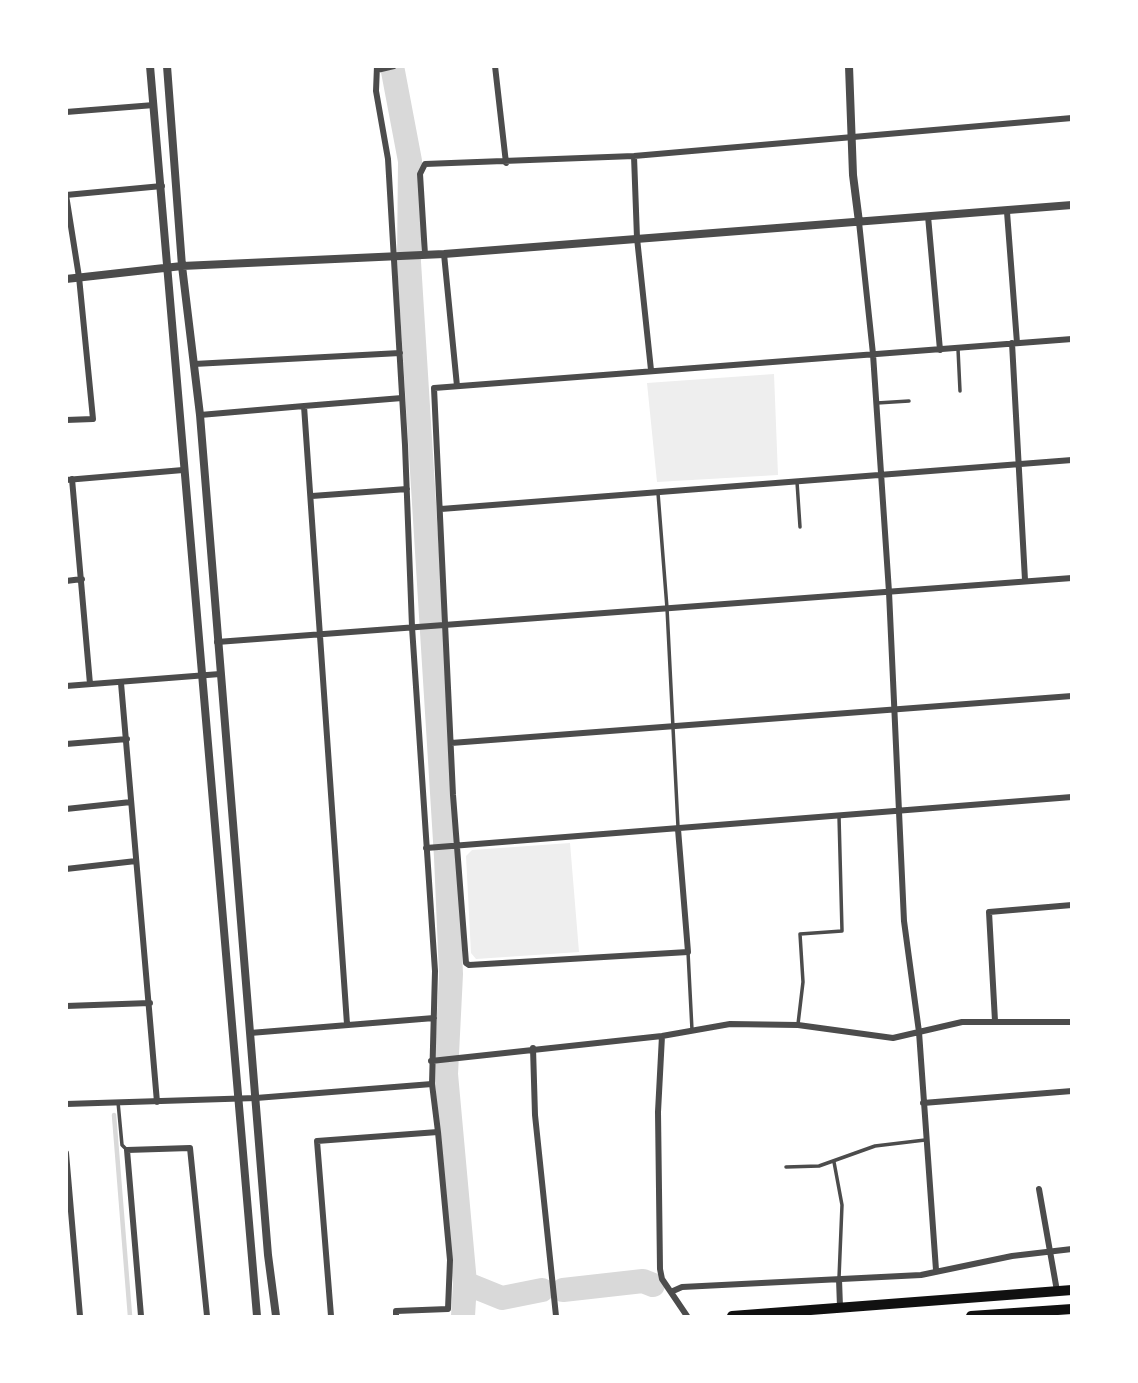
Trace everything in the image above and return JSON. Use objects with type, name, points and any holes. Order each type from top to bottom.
[{"type":"main road","points":[[732,1317],[1072,1290]]},
{"type":"main road","points":[[971,1317],[1072,1309]]},
{"type":"street","points":[[150,66],[257,1317]]},
{"type":"street","points":[[167,66],[182,266],[200,415],[268,1255],[276,1317]]},
{"type":"street","points":[[394,66],[377,68],[376,91],[388,159],[412,627],[435,971],[432,1084],[450,1260],[448,1309],[396,1311],[396,1317]]},
{"type":"street","points":[[495,66],[506,163]]},
{"type":"street","points":[[849,66],[889,592],[904,920],[919,1031],[936,1270]]},
{"type":"street","points":[[66,112],[154,104]]},
{"type":"street","points":[[425,255],[420,174],[425,164],[634,156],[1072,118]]},
{"type":"street","points":[[634,156],[637,238],[651,370]]},
{"type":"street","points":[[66,420],[93,419],[79,277],[66,195],[162,186]]},
{"type":"street","points":[[66,279],[166,267],[444,254],[1072,205]]},
{"type":"street","points":[[1007,212],[1025,580]]},
{"type":"street","points":[[929,216],[940,349]]},
{"type":"street","points":[[444,254],[457,386]]},
{"type":"street","points":[[678,829],[688,952],[469,965],[456,846],[434,388],[1072,339]]},
{"type":"street","points":[[194,364],[400,353]]},
{"type":"street","points":[[200,415],[402,398]]},
{"type":"street","points":[[304,406],[322,634],[347,1024]]},
{"type":"street","points":[[441,509],[1072,460]]},
{"type":"street","points":[[90,684],[82,579],[69,479],[183,470]]},
{"type":"street","points":[[312,496],[407,489]]},
{"type":"street","points":[[217,642],[1072,578]]},
{"type":"street","points":[[66,581],[82,579]]},
{"type":"street","points":[[66,686],[220,674]]},
{"type":"street","points":[[121,682],[157,1102]]},
{"type":"street","points":[[451,743],[896,707],[1072,696]]},
{"type":"street","points":[[66,744],[127,739]]},
{"type":"street","points":[[426,848],[1072,797]]},
{"type":"street","points":[[66,809],[131,802]]},
{"type":"street","points":[[66,869],[136,861]]},
{"type":"street","points":[[995,1021],[989,912],[1072,905]]},
{"type":"street","points":[[66,1006],[150,1003]]},
{"type":"street","points":[[250,1033],[434,1018]]},
{"type":"street","points":[[431,1061],[662,1036],[730,1024],[798,1025],[893,1038],[962,1022],[1072,1022]]},
{"type":"street","points":[[662,1036],[663,1079],[658,1112],[660,1269],[662,1279],[673,1291],[687,1317]]},
{"type":"street","points":[[533,1048],[535,1115],[556,1317]]},
{"type":"street","points":[[66,1104],[256,1098],[432,1084]]},
{"type":"street","points":[[923,1104],[1072,1091]]},
{"type":"street","points":[[331,1317],[317,1141],[438,1132]]},
{"type":"street","points":[[141,1317],[127,1150],[190,1148],[207,1317]]},
{"type":"street","points":[[66,1153],[80,1317]]},
{"type":"street","points":[[1039,1189],[1057,1291]]},
{"type":"street","points":[[673,1291],[682,1287],[922,1275],[936,1270],[1049,1250],[1072,1249]]},
{"type":"street","points":[[839,1279],[840,1307]]},
{"type":"lane","points":[[958,349],[960,391]]},
{"type":"lane","points":[[876,403],[909,401]]},
{"type":"lane","points":[[797,482],[800,527]]},
{"type":"lane","points":[[658,492],[667,608],[678,829]]},
{"type":"lane","points":[[798,1025],[803,982],[800,934],[842,931],[839,816]]},
{"type":"lane","points":[[688,952],[692,1031]]},
{"type":"lane","points":[[118,1102],[122,1145],[127,1150]]},
{"type":"lane","points":[[786,1167],[834,1162],[875,1146],[925,1140]]},
{"type":"lane","points":[[834,1162],[842,1205],[839,1279]]},
{"type":"shaded area","points":[[774,374],[778,475],[657,482],[647,383]]},
{"type":"shaded area","points":[[570,843],[579,952],[476,959],[471,953],[466,856],[472,850]]},
{"type":"waterway","points":[[392,66],[410,161],[409,262],[451,974],[446,1074],[465,1283],[463,1316]]},
{"type":"waterway","points":[[114,1115],[130,1316]]},
{"type":"waterway","points":[[563,1290],[643,1281],[653,1285]]},
{"type":"waterway","points":[[465,1283],[502,1298],[542,1290]]}]
